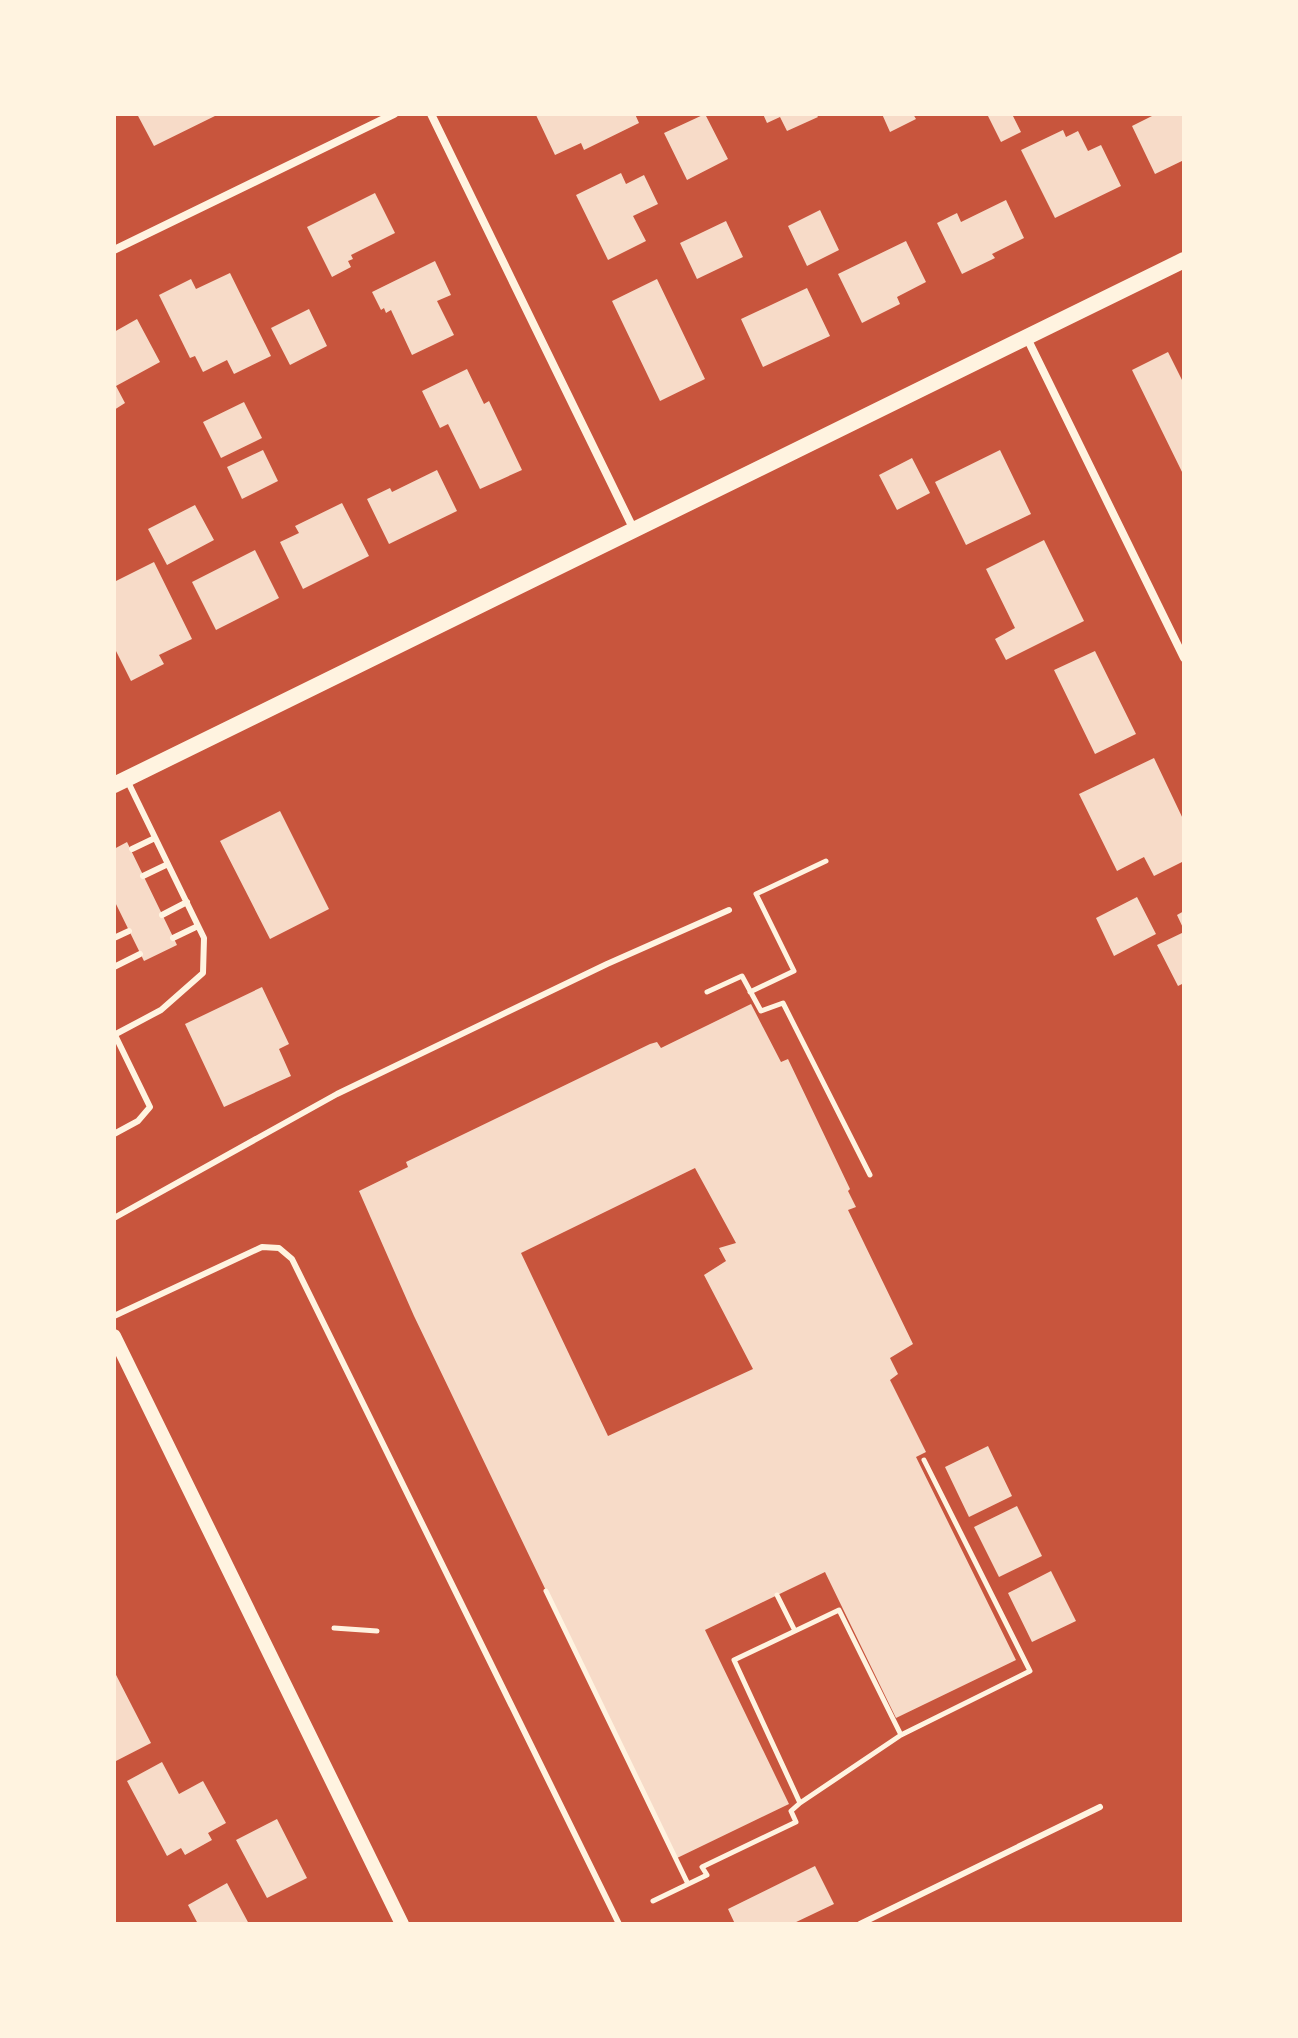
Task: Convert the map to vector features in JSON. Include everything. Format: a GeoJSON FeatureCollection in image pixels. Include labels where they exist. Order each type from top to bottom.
{"type":"FeatureCollection","features":[{"type":"Feature","properties":{"kind":"main road"},"geometry":{"type":"LineString","coordinates":[[120,782],[1184,260]]}},
{"type":"Feature","properties":{"kind":"street"},"geometry":{"type":"LineString","coordinates":[[114,250],[394,114]]}},
{"type":"Feature","properties":{"kind":"street"},"geometry":{"type":"LineString","coordinates":[[431,114],[634,530]]}},
{"type":"Feature","properties":{"kind":"street"},"geometry":{"type":"LineString","coordinates":[[1027,338],[1184,658]]}},
{"type":"Feature","properties":{"kind":"street"},"geometry":{"type":"LineString","coordinates":[[114,1336],[402,1924]]}},
{"type":"Feature","properties":{"kind":"lane"},"geometry":{"type":"LineString","coordinates":[[114,1134],[138,1121],[150,1107],[114,1034],[161,1010],[203,973],[204,938],[155,838],[120,782]]}},
{"type":"Feature","properties":{"kind":"lane"},"geometry":{"type":"LineString","coordinates":[[132,849],[155,838]]}},
{"type":"Feature","properties":{"kind":"lane"},"geometry":{"type":"LineString","coordinates":[[143,876],[168,864]]}},
{"type":"Feature","properties":{"kind":"lane"},"geometry":{"type":"LineString","coordinates":[[162,915],[187,902]]}},
{"type":"Feature","properties":{"kind":"lane"},"geometry":{"type":"LineString","coordinates":[[114,1218],[337,1094],[607,964],[729,910]]}},
{"type":"Feature","properties":{"kind":"lane"},"geometry":{"type":"LineString","coordinates":[[173,938],[198,926]]}},
{"type":"Feature","properties":{"kind":"lane"},"geometry":{"type":"LineString","coordinates":[[114,938],[129,931]]}},
{"type":"Feature","properties":{"kind":"lane"},"geometry":{"type":"LineString","coordinates":[[114,967],[140,954]]}},
{"type":"Feature","properties":{"kind":"lane"},"geometry":{"type":"LineString","coordinates":[[114,1316],[262,1247],[279,1248],[292,1259],[619,1924]]}},
{"type":"Feature","properties":{"kind":"lane"},"geometry":{"type":"LineString","coordinates":[[860,1924],[1100,1807]]}},
{"type":"Feature","properties":{"kind":"path"},"geometry":{"type":"LineString","coordinates":[[750,992],[794,971],[756,894],[826,861]]}},
{"type":"Feature","properties":{"kind":"path"},"geometry":{"type":"LineString","coordinates":[[707,992],[742,976],[761,1011],[783,1003],[870,1175]]}},
{"type":"Feature","properties":{"kind":"path"},"geometry":{"type":"LineString","coordinates":[[653,1901],[707,1875],[702,1867],[796,1822],[791,1811],[800,1803],[901,1735],[1030,1671],[924,1460]]}},
{"type":"Feature","properties":{"kind":"path"},"geometry":{"type":"LineString","coordinates":[[546,1591],[688,1884]]}},
{"type":"Feature","properties":{"kind":"path"},"geometry":{"type":"LineString","coordinates":[[777,1595],[795,1631]]}},
{"type":"Feature","properties":{"kind":"path"},"geometry":{"type":"LineString","coordinates":[[800,1803],[734,1660],[839,1610],[901,1735]]}},
{"type":"Feature","properties":{"kind":"path"},"geometry":{"type":"LineString","coordinates":[[334,1628],[377,1631]]}},
{"type":"Feature","properties":{"kind":"building"},"geometry":{"type":"Polygon","coordinates":[[[137,114],[219,114],[154,146],[137,114]]]}},
{"type":"Feature","properties":{"kind":"building"},"geometry":{"type":"Polygon","coordinates":[[[538,114],[635,114],[639,123],[584,150],[581,143],[555,155],[538,114]]]}},
{"type":"Feature","properties":{"kind":"building"},"geometry":{"type":"Polygon","coordinates":[[[705,114],[728,159],[687,180],[664,133],[705,114]]]}},
{"type":"Feature","properties":{"kind":"building"},"geometry":{"type":"Polygon","coordinates":[[[763,114],[816,114],[818,117],[787,131],[780,117],[767,123],[763,114]]]}},
{"type":"Feature","properties":{"kind":"building"},"geometry":{"type":"Polygon","coordinates":[[[882,114],[913,114],[916,119],[890,132],[882,114]]]}},
{"type":"Feature","properties":{"kind":"building"},"geometry":{"type":"Polygon","coordinates":[[[987,114],[1012,114],[1021,132],[1001,142],[987,114]]]}},
{"type":"Feature","properties":{"kind":"building"},"geometry":{"type":"Polygon","coordinates":[[[1151,114],[1184,114],[1184,160],[1155,174],[1132,126],[1151,114]]]}},
{"type":"Feature","properties":{"kind":"building"},"geometry":{"type":"Polygon","coordinates":[[[1063,130],[1066,137],[1078,131],[1088,151],[1101,145],[1121,186],[1055,218],[1021,150],[1063,130]]]}},
{"type":"Feature","properties":{"kind":"building"},"geometry":{"type":"Polygon","coordinates":[[[621,173],[626,184],[644,175],[658,204],[633,216],[646,241],[608,260],[576,195],[621,173]]]}},
{"type":"Feature","properties":{"kind":"building"},"geometry":{"type":"Polygon","coordinates":[[[375,193],[395,233],[351,255],[353,259],[348,261],[351,267],[332,277],[307,227],[375,193]]]}},
{"type":"Feature","properties":{"kind":"building"},"geometry":{"type":"Polygon","coordinates":[[[1006,200],[1024,238],[992,254],[995,258],[962,274],[937,223],[957,213],[961,222],[1006,200]]]}},
{"type":"Feature","properties":{"kind":"building"},"geometry":{"type":"Polygon","coordinates":[[[820,210],[839,250],[807,266],[788,226],[820,210]]]}},
{"type":"Feature","properties":{"kind":"building"},"geometry":{"type":"Polygon","coordinates":[[[726,221],[743,257],[697,279],[680,243],[726,221]]]}},
{"type":"Feature","properties":{"kind":"building"},"geometry":{"type":"Polygon","coordinates":[[[906,241],[926,282],[897,297],[900,304],[862,323],[838,274],[906,241]]]}},
{"type":"Feature","properties":{"kind":"building"},"geometry":{"type":"Polygon","coordinates":[[[435,261],[451,295],[437,301],[454,335],[412,355],[391,310],[386,313],[384,308],[381,310],[372,292],[435,261]]]}},
{"type":"Feature","properties":{"kind":"building"},"geometry":{"type":"Polygon","coordinates":[[[230,273],[271,356],[234,374],[227,360],[203,372],[195,356],[190,358],[159,295],[191,279],[196,289],[230,273]]]}},
{"type":"Feature","properties":{"kind":"building"},"geometry":{"type":"Polygon","coordinates":[[[657,279],[705,379],[660,401],[612,301],[657,279]]]}},
{"type":"Feature","properties":{"kind":"building"},"geometry":{"type":"Polygon","coordinates":[[[807,288],[830,336],[763,367],[741,319],[807,288]]]}},
{"type":"Feature","properties":{"kind":"building"},"geometry":{"type":"Polygon","coordinates":[[[309,309],[327,346],[290,365],[271,328],[309,309]]]}},
{"type":"Feature","properties":{"kind":"building"},"geometry":{"type":"Polygon","coordinates":[[[137,319],[160,362],[116,386],[125,403],[114,410],[114,332],[137,319]]]}},
{"type":"Feature","properties":{"kind":"building"},"geometry":{"type":"Polygon","coordinates":[[[1168,352],[1184,384],[1184,476],[1132,370],[1168,352]]]}},
{"type":"Feature","properties":{"kind":"building"},"geometry":{"type":"Polygon","coordinates":[[[467,369],[484,404],[489,401],[522,470],[480,489],[448,424],[440,428],[422,391],[467,369]]]}},
{"type":"Feature","properties":{"kind":"building"},"geometry":{"type":"Polygon","coordinates":[[[244,402],[262,438],[221,458],[203,422],[244,402]]]}},
{"type":"Feature","properties":{"kind":"building"},"geometry":{"type":"Polygon","coordinates":[[[263,450],[278,481],[242,499],[227,467],[263,450]]]}},
{"type":"Feature","properties":{"kind":"building"},"geometry":{"type":"Polygon","coordinates":[[[1000,450],[1031,514],[966,545],[935,482],[1000,450]]]}},
{"type":"Feature","properties":{"kind":"building"},"geometry":{"type":"Polygon","coordinates":[[[912,458],[930,493],[897,510],[879,475],[912,458]]]}},
{"type":"Feature","properties":{"kind":"building"},"geometry":{"type":"Polygon","coordinates":[[[437,470],[457,511],[389,544],[367,499],[390,488],[392,492],[437,470]]]}},
{"type":"Feature","properties":{"kind":"building"},"geometry":{"type":"Polygon","coordinates":[[[342,503],[369,556],[303,589],[280,542],[299,533],[295,526],[342,503]]]}},
{"type":"Feature","properties":{"kind":"building"},"geometry":{"type":"Polygon","coordinates":[[[195,505],[214,540],[167,565],[148,529],[195,505]]]}},
{"type":"Feature","properties":{"kind":"building"},"geometry":{"type":"Polygon","coordinates":[[[1044,540],[1084,621],[1006,660],[995,639],[1015,628],[986,569],[1044,540]]]}},
{"type":"Feature","properties":{"kind":"building"},"geometry":{"type":"Polygon","coordinates":[[[255,550],[279,598],[216,630],[192,582],[255,550]]]}},
{"type":"Feature","properties":{"kind":"building"},"geometry":{"type":"Polygon","coordinates":[[[154,562],[192,639],[159,655],[164,664],[131,681],[114,647],[114,582],[154,562]]]}},
{"type":"Feature","properties":{"kind":"building"},"geometry":{"type":"Polygon","coordinates":[[[1095,651],[1136,734],[1095,754],[1054,670],[1095,651]]]}},
{"type":"Feature","properties":{"kind":"building"},"geometry":{"type":"Polygon","coordinates":[[[1154,758],[1184,821],[1184,861],[1154,876],[1144,857],[1117,871],[1079,794],[1154,758]]]}},
{"type":"Feature","properties":{"kind":"building"},"geometry":{"type":"Polygon","coordinates":[[[280,811],[329,909],[270,939],[220,841],[280,811]]]}},
{"type":"Feature","properties":{"kind":"building"},"geometry":{"type":"Polygon","coordinates":[[[127,842],[177,945],[144,961],[114,900],[114,849],[127,842]]]}},
{"type":"Feature","properties":{"kind":"building"},"geometry":{"type":"Polygon","coordinates":[[[1137,897],[1156,934],[1114,956],[1096,918],[1137,897]]]}},
{"type":"Feature","properties":{"kind":"building"},"geometry":{"type":"Polygon","coordinates":[[[1184,911],[1184,930],[1177,915],[1184,911]]]}},
{"type":"Feature","properties":{"kind":"building"},"geometry":{"type":"Polygon","coordinates":[[[1184,932],[1184,983],[1178,986],[1157,945],[1184,932]]]}},
{"type":"Feature","properties":{"kind":"building"},"geometry":{"type":"Polygon","coordinates":[[[262,987],[289,1044],[279,1049],[291,1076],[224,1107],[185,1024],[262,987]]]}},
{"type":"Feature","properties":{"kind":"building"},"geometry":{"type":"Polygon","coordinates":[[[751,1004],[781,1062],[788,1059],[850,1189],[848,1191],[856,1207],[848,1210],[913,1344],[890,1358],[898,1374],[890,1380],[926,1452],[916,1457],[1016,1660],[896,1718],[825,1572],[705,1630],[789,1804],[675,1859],[414,1316],[359,1191],[408,1167],[406,1162],[650,1044],[657,1042],[661,1048],[751,1004]],[[695,1168],[521,1253],[608,1436],[753,1369],[704,1275],[726,1261],[719,1248],[736,1243],[695,1168]]]}},
{"type":"Feature","properties":{"kind":"building"},"geometry":{"type":"Polygon","coordinates":[[[988,1446],[1012,1496],[969,1517],[945,1467],[988,1446]]]}},
{"type":"Feature","properties":{"kind":"building"},"geometry":{"type":"Polygon","coordinates":[[[1017,1506],[1042,1556],[999,1577],[974,1527],[1017,1506]]]}},
{"type":"Feature","properties":{"kind":"building"},"geometry":{"type":"Polygon","coordinates":[[[1051,1571],[1076,1621],[1032,1642],[1008,1593],[1051,1571]]]}},
{"type":"Feature","properties":{"kind":"building"},"geometry":{"type":"Polygon","coordinates":[[[114,1671],[151,1743],[114,1762],[114,1671]]]}},
{"type":"Feature","properties":{"kind":"building"},"geometry":{"type":"Polygon","coordinates":[[[162,1762],[179,1794],[203,1781],[226,1823],[208,1833],[212,1840],[185,1855],[181,1848],[167,1856],[127,1781],[162,1762]]]}},
{"type":"Feature","properties":{"kind":"building"},"geometry":{"type":"Polygon","coordinates":[[[277,1819],[307,1878],[267,1898],[236,1840],[277,1819]]]}},
{"type":"Feature","properties":{"kind":"building"},"geometry":{"type":"Polygon","coordinates":[[[815,1866],[834,1904],[792,1924],[735,1924],[728,1909],[815,1866]]]}},
{"type":"Feature","properties":{"kind":"building"},"geometry":{"type":"Polygon","coordinates":[[[227,1883],[249,1924],[198,1924],[188,1905],[227,1883]]]}}]}
